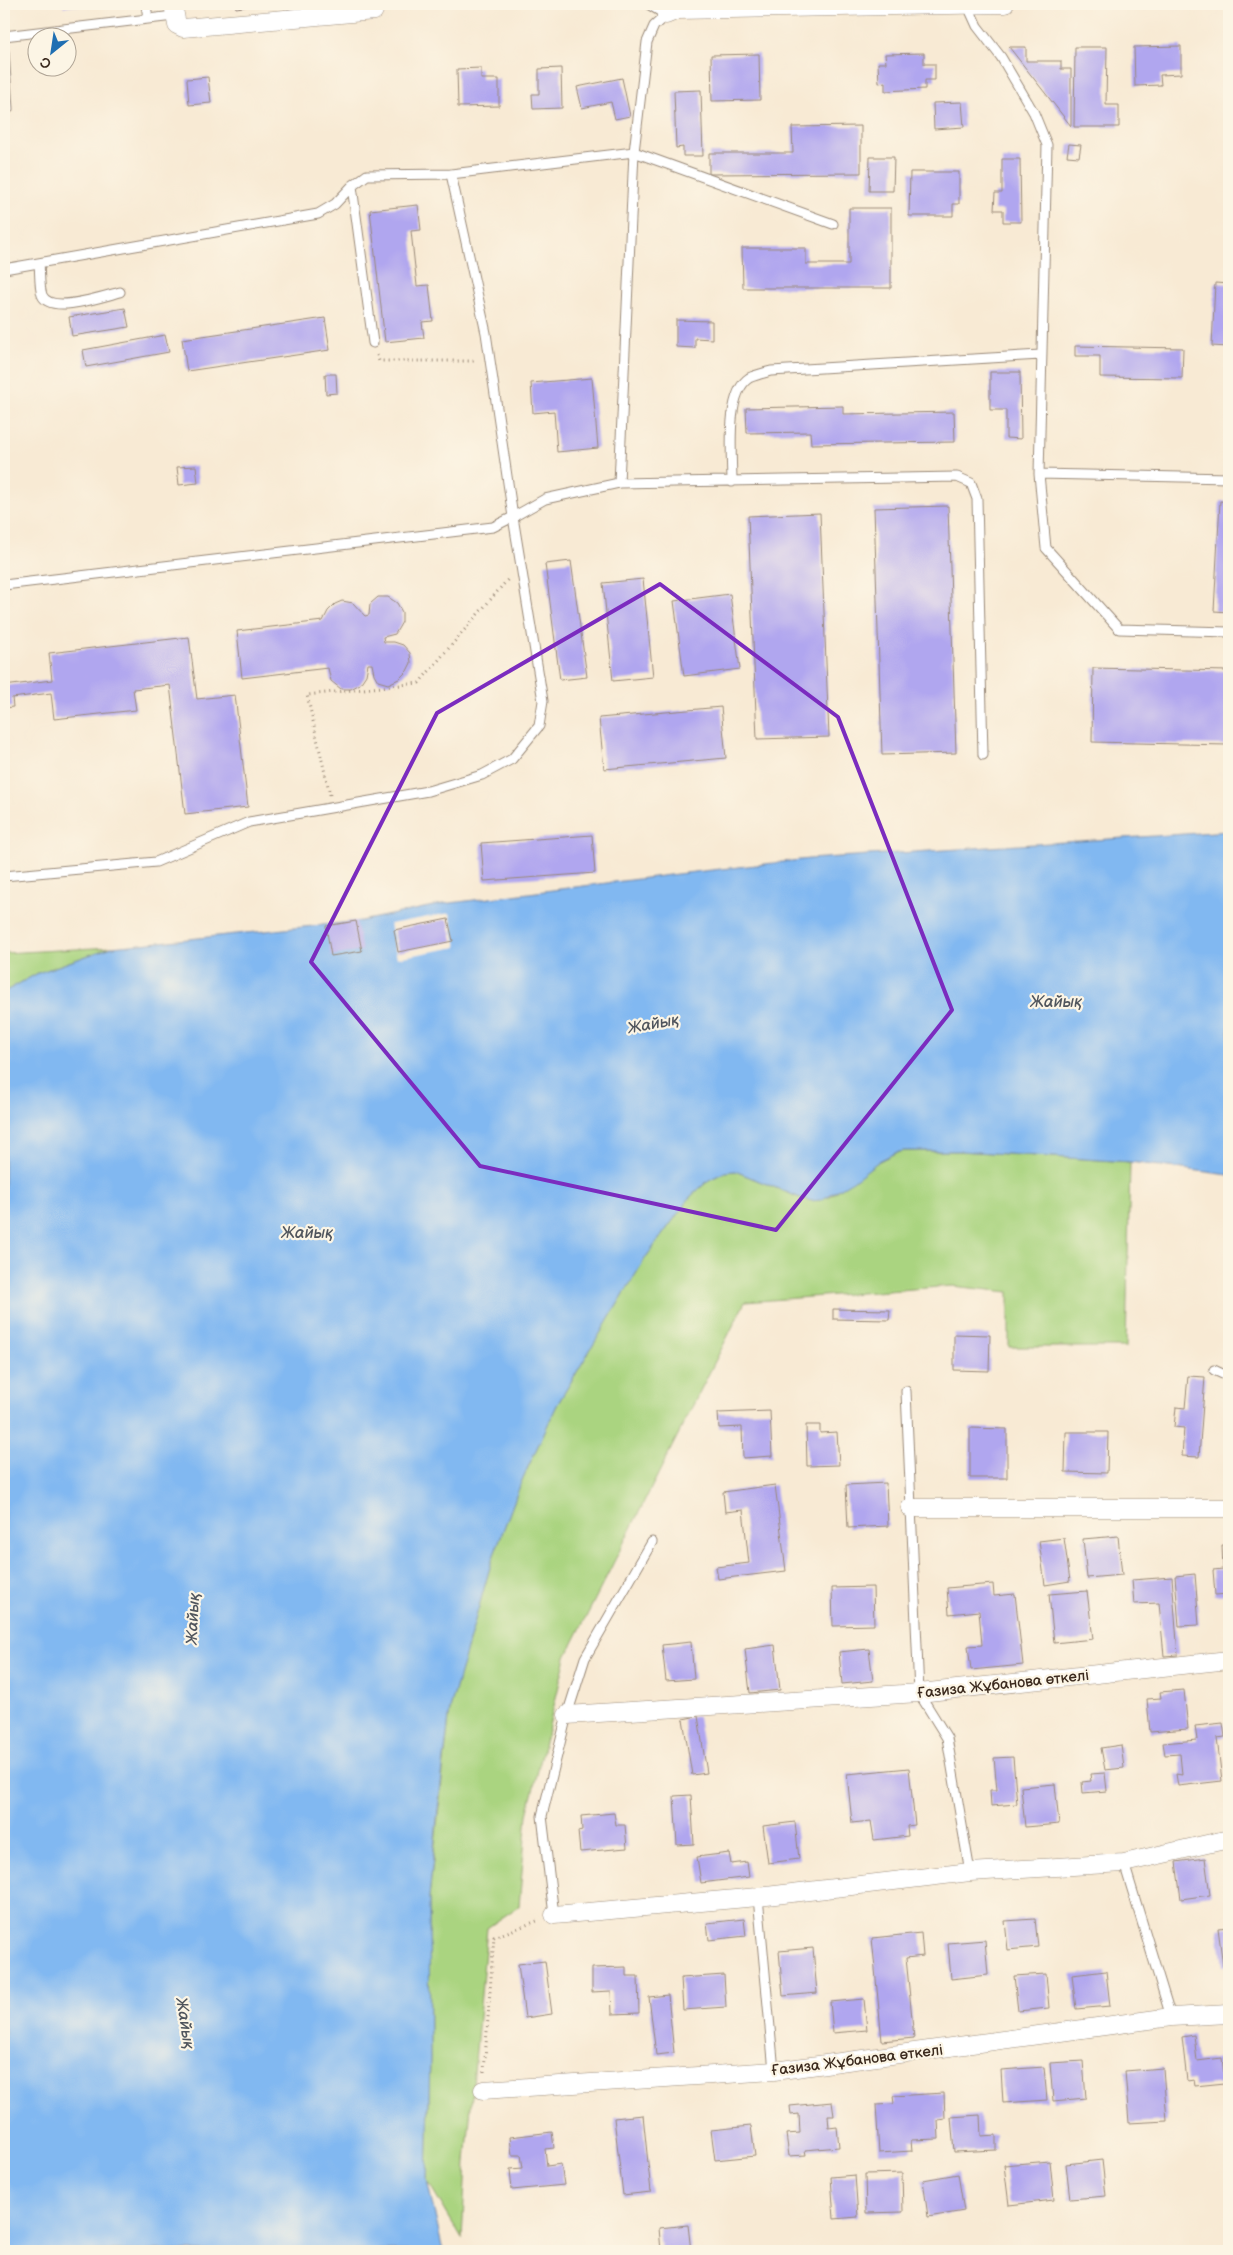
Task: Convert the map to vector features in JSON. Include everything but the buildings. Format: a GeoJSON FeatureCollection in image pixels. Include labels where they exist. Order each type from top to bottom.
{"type":"FeatureCollection","features":[{"type":"Feature","properties":{"kind":"street"},"geometry":{"type":"LineString","coordinates":[[666,15],[678,10],[1005,4]]}},
{"type":"Feature","properties":{"kind":"street"},"geometry":{"type":"LineString","coordinates":[[174,10],[177,25],[183,28],[374,11]]}},
{"type":"Feature","properties":{"kind":"street"},"geometry":{"type":"LineString","coordinates":[[910,1508],[1229,1508]]}},
{"type":"Feature","properties":{"kind":"street","name":"Ғазиза Жұбанова өткелі"},"geometry":{"type":"LineString","coordinates":[[567,1714],[919,1693],[1229,1660]]}},
{"type":"Feature","properties":{"kind":"street"},"geometry":{"type":"LineString","coordinates":[[554,1915],[758,1897],[970,1872],[1124,1864],[1229,1839]]}},
{"type":"Feature","properties":{"kind":"street","name":"Ғазиза Жұбанова өткелі"},"geometry":{"type":"LineString","coordinates":[[482,2090],[774,2071],[1171,2017],[1229,2014]]}},
{"type":"Feature","properties":{"kind":"lane"},"geometry":{"type":"LineString","coordinates":[[146,4],[148,19]]}},
{"type":"Feature","properties":{"kind":"lane"},"geometry":{"type":"LineString","coordinates":[[620,483],[634,152],[647,42],[654,26],[666,15],[648,4]]}},
{"type":"Feature","properties":{"kind":"lane"},"geometry":{"type":"LineString","coordinates":[[967,4],[977,26],[1001,57],[1034,113],[1047,145],[1039,474],[1046,548],[1119,629],[1229,632]]}},
{"type":"Feature","properties":{"kind":"lane"},"geometry":{"type":"LineString","coordinates":[[4,36],[148,19],[174,10]]}},
{"type":"Feature","properties":{"kind":"lane"},"geometry":{"type":"LineString","coordinates":[[4,52],[8,109]]}},
{"type":"Feature","properties":{"kind":"lane"},"geometry":{"type":"LineString","coordinates":[[4,269],[318,214],[335,204],[352,186],[367,174],[451,174],[634,152],[833,224]]}},
{"type":"Feature","properties":{"kind":"lane"},"geometry":{"type":"LineString","coordinates":[[4,876],[156,862],[249,822],[428,791],[482,775],[512,759],[539,726],[543,701],[486,333],[451,174]]}},
{"type":"Feature","properties":{"kind":"lane"},"geometry":{"type":"LineString","coordinates":[[352,186],[373,343]]}},
{"type":"Feature","properties":{"kind":"lane"},"geometry":{"type":"LineString","coordinates":[[39,263],[42,295],[49,302],[59,305],[120,292]]}},
{"type":"Feature","properties":{"kind":"lane"},"geometry":{"type":"LineString","coordinates":[[732,482],[733,407],[737,392],[749,378],[771,371],[1041,355]]}},
{"type":"Feature","properties":{"kind":"lane"},"geometry":{"type":"LineString","coordinates":[[1039,474],[1229,478]]}},
{"type":"Feature","properties":{"kind":"lane"},"geometry":{"type":"LineString","coordinates":[[4,585],[493,527],[545,499],[620,483],[957,477],[971,483],[977,499],[983,755]]}},
{"type":"Feature","properties":{"kind":"lane"},"geometry":{"type":"LineString","coordinates":[[1214,1370],[1229,1377]]}},
{"type":"Feature","properties":{"kind":"lane"},"geometry":{"type":"LineString","coordinates":[[906,1391],[919,1693],[947,1738],[970,1872]]}},
{"type":"Feature","properties":{"kind":"lane"},"geometry":{"type":"LineString","coordinates":[[554,1915],[542,1816],[567,1714],[585,1658],[652,1542]]}},
{"type":"Feature","properties":{"kind":"lane"},"geometry":{"type":"LineString","coordinates":[[1124,1864],[1171,2017]]}},
{"type":"Feature","properties":{"kind":"lane"},"geometry":{"type":"LineString","coordinates":[[758,1897],[774,2071]]}},
{"type":"Feature","properties":{"kind":"path"},"geometry":{"type":"LineString","coordinates":[[373,343],[379,361],[490,361]]}},
{"type":"Feature","properties":{"kind":"path"},"geometry":{"type":"LineString","coordinates":[[333,807],[307,695],[419,682],[521,564]]}},
{"type":"Feature","properties":{"kind":"path"},"geometry":{"type":"LineString","coordinates":[[482,2090],[494,1938],[554,1915]]}},
{"type":"Feature","properties":{"kind":"highlighted area"},"geometry":{"type":"Polygon","coordinates":[[[660,584],[838,717],[952,1010],[776,1230],[480,1166],[311,962],[437,713],[660,584]]]}},
{"type":"Feature","properties":{"kind":"green space"},"geometry":{"type":"Polygon","coordinates":[[[112,947],[38,973],[4,992],[4,953],[112,947]]]}},
{"type":"Feature","properties":{"kind":"green space"},"geometry":{"type":"Polygon","coordinates":[[[904,1151],[960,1151],[1130,1162],[1126,1347],[1009,1347],[1009,1292],[952,1286],[745,1302],[566,1657],[527,1815],[519,1906],[487,1928],[466,2162],[462,2239],[427,2180],[430,2057],[429,1897],[450,1709],[492,1560],[522,1480],[557,1405],[646,1257],[691,1196],[709,1180],[725,1172],[735,1171],[798,1197],[830,1196],[879,1161],[904,1151]]]}},
{"type":"Feature","properties":{"kind":"water","name":"Жайық"},"geometry":{"type":"Polygon","coordinates":[[[1229,831],[1229,1175],[1130,1162],[960,1151],[904,1151],[879,1161],[853,1181],[821,1200],[811,1201],[735,1171],[725,1172],[709,1180],[691,1196],[646,1257],[557,1405],[522,1480],[492,1560],[450,1709],[429,1897],[430,2057],[427,2180],[443,2251],[4,2251],[4,992],[38,973],[112,947],[361,921],[443,904],[809,859],[1229,831]]]}},
{"type":"Feature","properties":{"kind":"pier"},"geometry":{"type":"Polygon","coordinates":[[[450,913],[457,947],[397,958],[390,924],[450,913]]]}}]}
